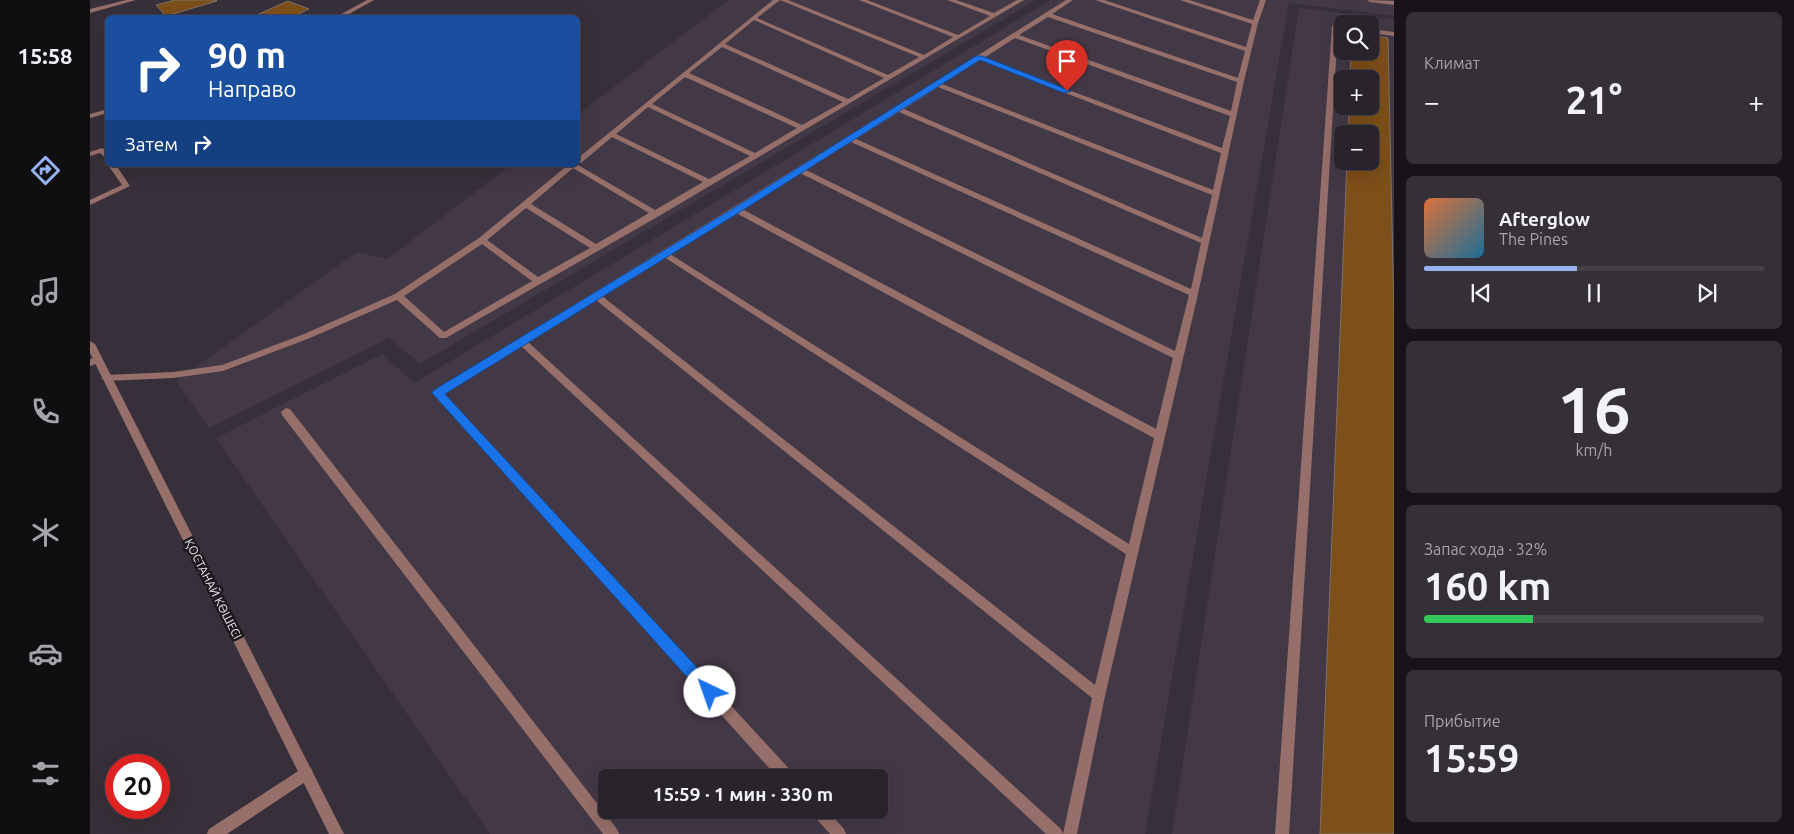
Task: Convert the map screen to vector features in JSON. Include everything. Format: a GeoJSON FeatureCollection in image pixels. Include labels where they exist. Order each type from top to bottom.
{"type":"FeatureCollection","features":[{"type":"Feature","properties":{"kind":"street"},"geometry":{"type":"LineString","coordinates":[[90,11],[133,0]]}},
{"type":"Feature","properties":{"kind":"street"},"geometry":{"type":"LineString","coordinates":[[342,15],[371,0]]}},
{"type":"Feature","properties":{"kind":"street"},"geometry":{"type":"LineString","coordinates":[[580,160],[752,18],[777,0]]}},
{"type":"Feature","properties":{"kind":"street"},"geometry":{"type":"LineString","coordinates":[[783,0],[924,56]]}},
{"type":"Feature","properties":{"kind":"street"},"geometry":{"type":"LineString","coordinates":[[862,0],[958,36]]}},
{"type":"Feature","properties":{"kind":"street"},"geometry":{"type":"LineString","coordinates":[[950,0],[994,15]]}},
{"type":"Feature","properties":{"kind":"street"},"geometry":{"type":"LineString","coordinates":[[398,296],[443,336],[656,214],[1021,0]]}},
{"type":"Feature","properties":{"kind":"street"},"geometry":{"type":"LineString","coordinates":[[780,769],[438,393],[737,210],[1070,0]]}},
{"type":"Feature","properties":{"kind":"street"},"geometry":{"type":"LineString","coordinates":[[1098,0],[1248,50]]}},
{"type":"Feature","properties":{"kind":"street"},"geometry":{"type":"LineString","coordinates":[[1182,0],[1255,23]]}},
{"type":"Feature","properties":{"kind":"street"},"geometry":{"type":"LineString","coordinates":[[1070,834],[1132,552],[1206,242],[1224,152],[1248,50],[1263,0]]}},
{"type":"Feature","properties":{"kind":"street"},"geometry":{"type":"LineString","coordinates":[[1370,0],[1394,3]]}},
{"type":"Feature","properties":{"kind":"street"},"geometry":{"type":"LineString","coordinates":[[1046,14],[1241,81]]}},
{"type":"Feature","properties":{"kind":"street"},"geometry":{"type":"LineString","coordinates":[[752,18],[889,78]]}},
{"type":"Feature","properties":{"kind":"street"},"geometry":{"type":"LineString","coordinates":[[1379,32],[1394,34]]}},
{"type":"Feature","properties":{"kind":"street"},"geometry":{"type":"LineString","coordinates":[[1014,36],[1234,115]]}},
{"type":"Feature","properties":{"kind":"street"},"geometry":{"type":"LineString","coordinates":[[1282,834],[1334,41]]}},
{"type":"Feature","properties":{"kind":"street"},"geometry":{"type":"LineString","coordinates":[[721,44],[848,102]]}},
{"type":"Feature","properties":{"kind":"street"},"geometry":{"type":"LineString","coordinates":[[979,58],[1224,152]]}},
{"type":"Feature","properties":{"kind":"street"},"geometry":{"type":"LineString","coordinates":[[685,74],[802,128]]}},
{"type":"Feature","properties":{"kind":"street"},"geometry":{"type":"LineString","coordinates":[[936,84],[1216,194]]}},
{"type":"Feature","properties":{"kind":"street"},"geometry":{"type":"LineString","coordinates":[[648,104],[754,156]]}},
{"type":"Feature","properties":{"kind":"street"},"geometry":{"type":"LineString","coordinates":[[899,109],[1206,242]]}},
{"type":"Feature","properties":{"kind":"street"},"geometry":{"type":"LineString","coordinates":[[90,116],[105,112]]}},
{"type":"Feature","properties":{"kind":"street"},"geometry":{"type":"LineString","coordinates":[[611,134],[708,182]]}},
{"type":"Feature","properties":{"kind":"street"},"geometry":{"type":"LineString","coordinates":[[850,139],[1194,294]]}},
{"type":"Feature","properties":{"kind":"street"},"geometry":{"type":"LineString","coordinates":[[90,154],[102,150],[105,154]]}},
{"type":"Feature","properties":{"kind":"street"},"geometry":{"type":"LineString","coordinates":[[90,203],[126,186],[113,167]]}},
{"type":"Feature","properties":{"kind":"street"},"geometry":{"type":"LineString","coordinates":[[106,378],[173,375],[223,368],[307,336],[398,296],[482,240],[571,167]]}},
{"type":"Feature","properties":{"kind":"street"},"geometry":{"type":"LineString","coordinates":[[576,167],[656,214]]}},
{"type":"Feature","properties":{"kind":"street"},"geometry":{"type":"LineString","coordinates":[[800,170],[1178,357]]}},
{"type":"Feature","properties":{"kind":"street"},"geometry":{"type":"LineString","coordinates":[[526,204],[596,248]]}},
{"type":"Feature","properties":{"kind":"street"},"geometry":{"type":"LineString","coordinates":[[737,210],[1160,436]]}},
{"type":"Feature","properties":{"kind":"street"},"geometry":{"type":"LineString","coordinates":[[482,240],[538,281]]}},
{"type":"Feature","properties":{"kind":"street"},"geometry":{"type":"LineString","coordinates":[[665,254],[1132,552]]}},
{"type":"Feature","properties":{"kind":"street"},"geometry":{"type":"LineString","coordinates":[[597,296],[1099,696]]}},
{"type":"Feature","properties":{"kind":"street"},"geometry":{"type":"LineString","coordinates":[[522,341],[1056,834]]}},
{"type":"Feature","properties":{"kind":"street","name":"ҚОСТАНАЙ КӨШЕСІ"},"geometry":{"type":"LineString","coordinates":[[90,344],[94,361],[106,378],[337,834]]}},
{"type":"Feature","properties":{"kind":"street"},"geometry":{"type":"LineString","coordinates":[[286,412],[612,834]]}},
{"type":"Feature","properties":{"kind":"street"},"geometry":{"type":"LineString","coordinates":[[214,834],[306,773]]}},
{"type":"Feature","properties":{"kind":"street"},"geometry":{"type":"LineString","coordinates":[[826,819],[839,834]]}},
{"type":"Feature","properties":{"kind":"shaded area"},"geometry":{"type":"Polygon","coordinates":[[[729,0],[1036,0],[420,364],[389,338],[209,428],[176,381],[357,252],[387,259],[508,167],[580,167],[580,112],[729,0]]]}},
{"type":"Feature","properties":{"kind":"shaded area"},"geometry":{"type":"Polygon","coordinates":[[[1051,0],[1394,0],[1394,16],[1289,3],[1145,834],[490,834],[216,438],[382,354],[414,383],[1051,0]]]}},
{"type":"Feature","properties":{"kind":"shaded area"},"geometry":{"type":"Polygon","coordinates":[[[1299,8],[1359,15],[1334,15],[1334,60],[1379,60],[1379,17],[1394,19],[1394,834],[1172,834],[1299,8]]]}},
{"type":"Feature","properties":{"kind":"building"},"geometry":{"type":"Polygon","coordinates":[[[175,0],[217,1],[169,15],[165,15],[156,5],[175,0]]]}},
{"type":"Feature","properties":{"kind":"building"},"geometry":{"type":"Polygon","coordinates":[[[288,1],[309,9],[296,15],[257,15],[288,1]]]}},
{"type":"Feature","properties":{"kind":"building"},"geometry":{"type":"Polygon","coordinates":[[[1379,36],[1388,38],[1394,315],[1394,834],[1320,834],[1347,170],[1379,170],[1379,125],[1348,125],[1349,115],[1379,115],[1379,70],[1350,70],[1351,60],[1379,60],[1379,36]]]}},
{"type":"Feature","properties":{"kind":"route"},"geometry":{"type":"LineString","coordinates":[[710,692],[438,393],[737,210],[979,58],[1067,91]]}}]}
